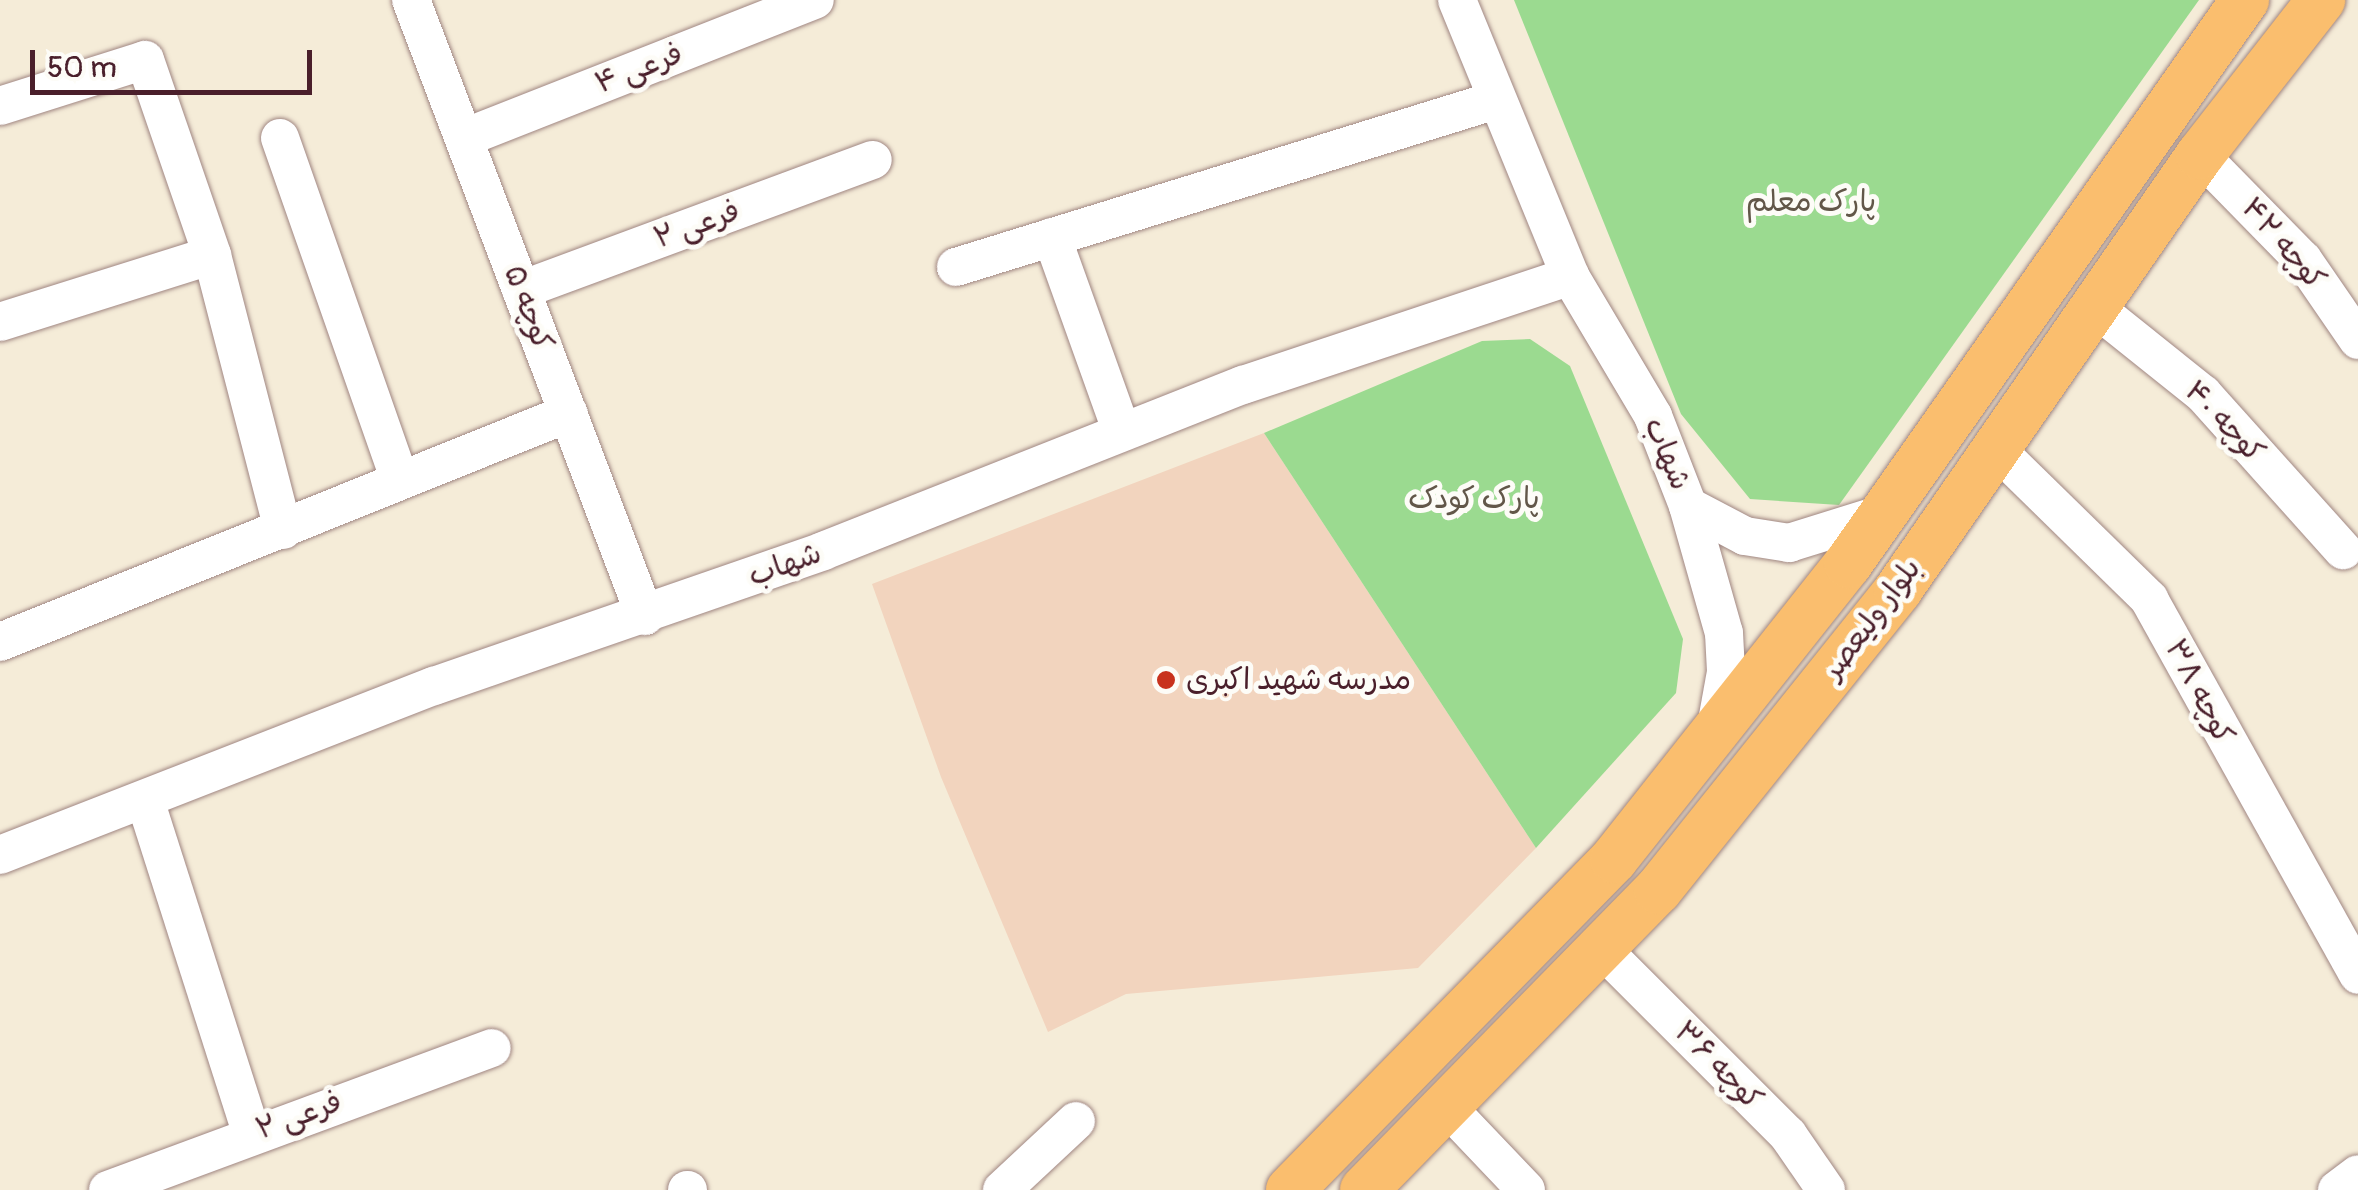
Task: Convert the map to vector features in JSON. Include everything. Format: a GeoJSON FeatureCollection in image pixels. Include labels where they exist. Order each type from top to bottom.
{"type":"FeatureCollection","features":[{"type":"Feature","properties":{"kind":"main road","name":"بلوار ولیعصر"},"geometry":{"type":"LineString","coordinates":[[1290,1190],[1614,859],[1882,514],[2244,0]]}},
{"type":"Feature","properties":{"kind":"main road","name":"بلوار ولیعصر"},"geometry":{"type":"LineString","coordinates":[[1364,1190],[1658,890],[1898,590],[1993,446],[2200,155],[2322,0]]}},
{"type":"Feature","properties":{"kind":"street","name":"کوچه ۵"},"geometry":{"type":"LineString","coordinates":[[411,0],[645,616]]}},
{"type":"Feature","properties":{"kind":"street","name":"شهاب"},"geometry":{"type":"LineString","coordinates":[[1457,0],[1570,276],[1653,416],[1688,506],[1745,536],[1788,543],[1882,514]]}},
{"type":"Feature","properties":{"kind":"street","name":"فرعی ۴"},"geometry":{"type":"LineString","coordinates":[[464,138],[805,2]]}},
{"type":"Feature","properties":{"kind":"street"},"geometry":{"type":"LineString","coordinates":[[0,106],[145,60],[212,254],[283,530]]}},
{"type":"Feature","properties":{"kind":"street"},"geometry":{"type":"LineString","coordinates":[[956,267],[1496,100]]}},
{"type":"Feature","properties":{"kind":"street"},"geometry":{"type":"LineString","coordinates":[[280,138],[399,476]]}},
{"type":"Feature","properties":{"kind":"street","name":"کوچه ۴۲"},"geometry":{"type":"LineString","coordinates":[[2200,155],[2303,260],[2358,340]]}},
{"type":"Feature","properties":{"kind":"street","name":"فرعی ۲"},"geometry":{"type":"LineString","coordinates":[[521,290],[873,160]]}},
{"type":"Feature","properties":{"kind":"street"},"geometry":{"type":"LineString","coordinates":[[1052,237],[1122,432]]}},
{"type":"Feature","properties":{"kind":"street"},"geometry":{"type":"LineString","coordinates":[[0,322],[212,254]]}},
{"type":"Feature","properties":{"kind":"street","name":"شهاب"},"geometry":{"type":"LineString","coordinates":[[0,855],[434,686],[645,616],[1122,432],[1570,276]]}},
{"type":"Feature","properties":{"kind":"street","name":"کوچه ۴۰"},"geometry":{"type":"LineString","coordinates":[[2093,306],[2203,394],[2343,550]]}},
{"type":"Feature","properties":{"kind":"street"},"geometry":{"type":"LineString","coordinates":[[0,642],[283,530],[399,476],[568,413]]}},
{"type":"Feature","properties":{"kind":"street","name":"کوچه ۳۸"},"geometry":{"type":"LineString","coordinates":[[1993,446],[2149,598],[2358,974]]}},
{"type":"Feature","properties":{"kind":"street"},"geometry":{"type":"LineString","coordinates":[[1688,506],[1724,634],[1726,672],[1716,727]]}},
{"type":"Feature","properties":{"kind":"street"},"geometry":{"type":"LineString","coordinates":[[145,800],[251,1133]]}},
{"type":"Feature","properties":{"kind":"street","name":"۳۶ کوچه"},"geometry":{"type":"LineString","coordinates":[[1602,948],[1788,1136],[1826,1190]]}},
{"type":"Feature","properties":{"kind":"street","name":"فرعی ۲"},"geometry":{"type":"LineString","coordinates":[[108,1190],[251,1133],[492,1048]]}},
{"type":"Feature","properties":{"kind":"street"},"geometry":{"type":"LineString","coordinates":[[1448,1108],[1526,1190]]}},
{"type":"Feature","properties":{"kind":"street"},"geometry":{"type":"LineString","coordinates":[[1002,1190],[1076,1121]]}},
{"type":"Feature","properties":{"kind":"street"},"geometry":{"type":"LineString","coordinates":[[2337,1190],[2358,1174]]}},
{"type":"Feature","properties":{"kind":"shaded area","name":"مدرسه شهید اکبری"},"geometry":{"type":"Polygon","coordinates":[[[1264,433],[1536,848],[1418,968],[1126,994],[1048,1032],[941,777],[872,584],[1264,433]]]}},
{"type":"Feature","properties":{"kind":"green space","name":"پارک معلم"},"geometry":{"type":"Polygon","coordinates":[[[1514,0],[2199,0],[1839,505],[1750,499],[1681,414],[1514,0]]]}},
{"type":"Feature","properties":{"kind":"green space","name":"پارک کودک"},"geometry":{"type":"Polygon","coordinates":[[[1530,339],[1570,366],[1683,639],[1676,693],[1536,848],[1264,433],[1482,341],[1530,339]]]}},
{"type":"Feature","properties":{"kind":"place","name":"مدرسه شهید اکبری"},"geometry":{"type":"Point","coordinates":[1166,680]}}]}
